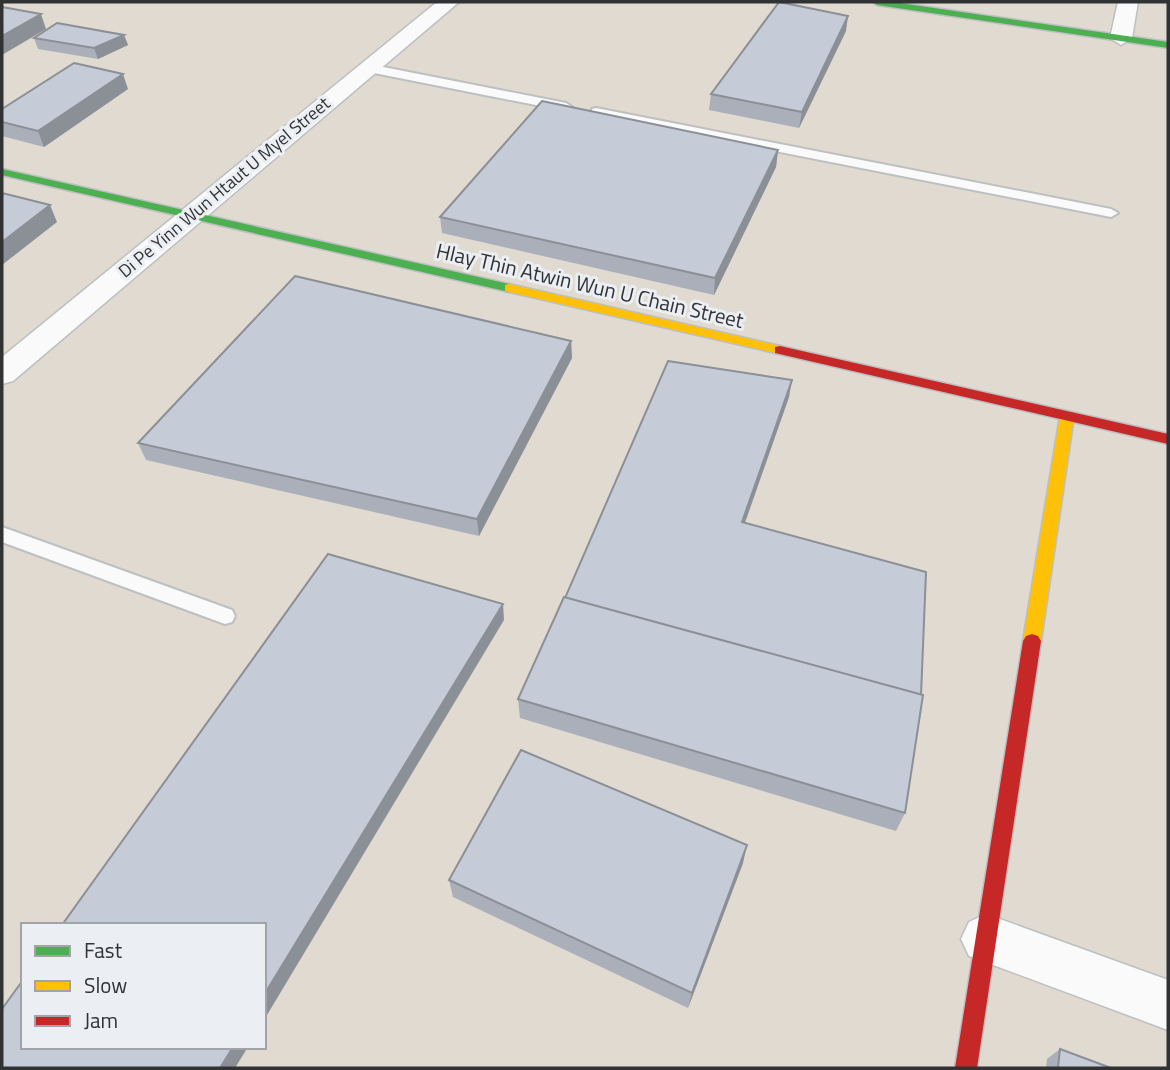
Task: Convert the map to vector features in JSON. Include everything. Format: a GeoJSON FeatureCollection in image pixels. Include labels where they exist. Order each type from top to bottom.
{"type":"FeatureCollection","features":[{"type":"Feature","properties":{"kind":"street","name":"Di Pe Yinn Wun Htaut U Myel Street"},"geometry":{"type":"LineString","coordinates":[[2,374],[189,215],[449,2]]}},
{"type":"Feature","properties":{"kind":"street"},"geometry":{"type":"LineString","coordinates":[[877,2],[1168,45]]}},
{"type":"Feature","properties":{"kind":"street"},"geometry":{"type":"LineString","coordinates":[[1121,38],[1128,2]]}},
{"type":"Feature","properties":{"kind":"street","name":"Hlay Thin Atwin Wun U Chain Street"},"geometry":{"type":"LineString","coordinates":[[2,172],[1168,439]]}},
{"type":"Feature","properties":{"kind":"street"},"geometry":{"type":"LineString","coordinates":[[966,1068],[1067,416]]}},
{"type":"Feature","properties":{"kind":"street"},"geometry":{"type":"LineString","coordinates":[[986,939],[1168,1005]]}},
{"type":"Feature","properties":{"kind":"lane"},"geometry":{"type":"LineString","coordinates":[[368,68],[1111,213]]}},
{"type":"Feature","properties":{"kind":"lane"},"geometry":{"type":"LineString","coordinates":[[2,534],[225,616]]}},
{"type":"Feature","properties":{"kind":"shaded area"},"geometry":{"type":"Polygon","coordinates":[[[2,2],[1168,2],[1168,1068],[2,1068],[2,2]]]}},
{"type":"Feature","properties":{"kind":"building"},"geometry":{"type":"Polygon","coordinates":[[[779,2],[848,16],[802,112],[711,94],[779,2]]]}},
{"type":"Feature","properties":{"kind":"building"},"geometry":{"type":"Polygon","coordinates":[[[2,7],[41,14],[2,36],[2,7]]]}},
{"type":"Feature","properties":{"kind":"building"},"geometry":{"type":"Polygon","coordinates":[[[57,23],[124,35],[94,48],[34,38],[57,23]]]}},
{"type":"Feature","properties":{"kind":"building"},"geometry":{"type":"Polygon","coordinates":[[[74,63],[123,74],[38,131],[2,122],[2,109],[74,63]]]}},
{"type":"Feature","properties":{"kind":"building"},"geometry":{"type":"Polygon","coordinates":[[[542,101],[778,150],[715,278],[440,217],[542,101]]]}},
{"type":"Feature","properties":{"kind":"building"},"geometry":{"type":"Polygon","coordinates":[[[2,193],[50,205],[2,242],[2,193]]]}},
{"type":"Feature","properties":{"kind":"building"},"geometry":{"type":"Polygon","coordinates":[[[295,276],[571,341],[477,519],[138,443],[295,276]]]}},
{"type":"Feature","properties":{"kind":"building"},"geometry":{"type":"Polygon","coordinates":[[[668,361],[792,380],[742,522],[926,572],[921,695],[565,598],[668,361]]]}},
{"type":"Feature","properties":{"kind":"building"},"geometry":{"type":"Polygon","coordinates":[[[328,554],[503,604],[266,992],[266,923],[63,923],[328,554]]]}},
{"type":"Feature","properties":{"kind":"building"},"geometry":{"type":"Polygon","coordinates":[[[564,597],[923,695],[905,813],[518,699],[564,597]]]}},
{"type":"Feature","properties":{"kind":"building"},"geometry":{"type":"Polygon","coordinates":[[[521,750],[747,845],[692,993],[449,880],[521,750]]]}},
{"type":"Feature","properties":{"kind":"building"},"geometry":{"type":"Polygon","coordinates":[[[21,983],[21,1049],[232,1049],[220,1068],[2,1068],[2,1009],[21,983]]]}},
{"type":"Feature","properties":{"kind":"building"},"geometry":{"type":"Polygon","coordinates":[[[1060,1049],[1111,1068],[1058,1068],[1060,1049]]]}},
{"type":"Feature","properties":{"kind":"traffic: fast"},"geometry":{"type":"LineString","coordinates":[[877,2],[1168,45]]}},
{"type":"Feature","properties":{"kind":"traffic: fast"},"geometry":{"type":"LineString","coordinates":[[2,172],[509,288]]}},
{"type":"Feature","properties":{"kind":"traffic: slow"},"geometry":{"type":"LineString","coordinates":[[509,288],[780,350]]}},
{"type":"Feature","properties":{"kind":"traffic: slow"},"geometry":{"type":"LineString","coordinates":[[1032,641],[1067,416]]}},
{"type":"Feature","properties":{"kind":"traffic: jam"},"geometry":{"type":"LineString","coordinates":[[780,350],[1168,439]]}},
{"type":"Feature","properties":{"kind":"traffic: jam"},"geometry":{"type":"LineString","coordinates":[[966,1068],[1032,641]]}}]}
